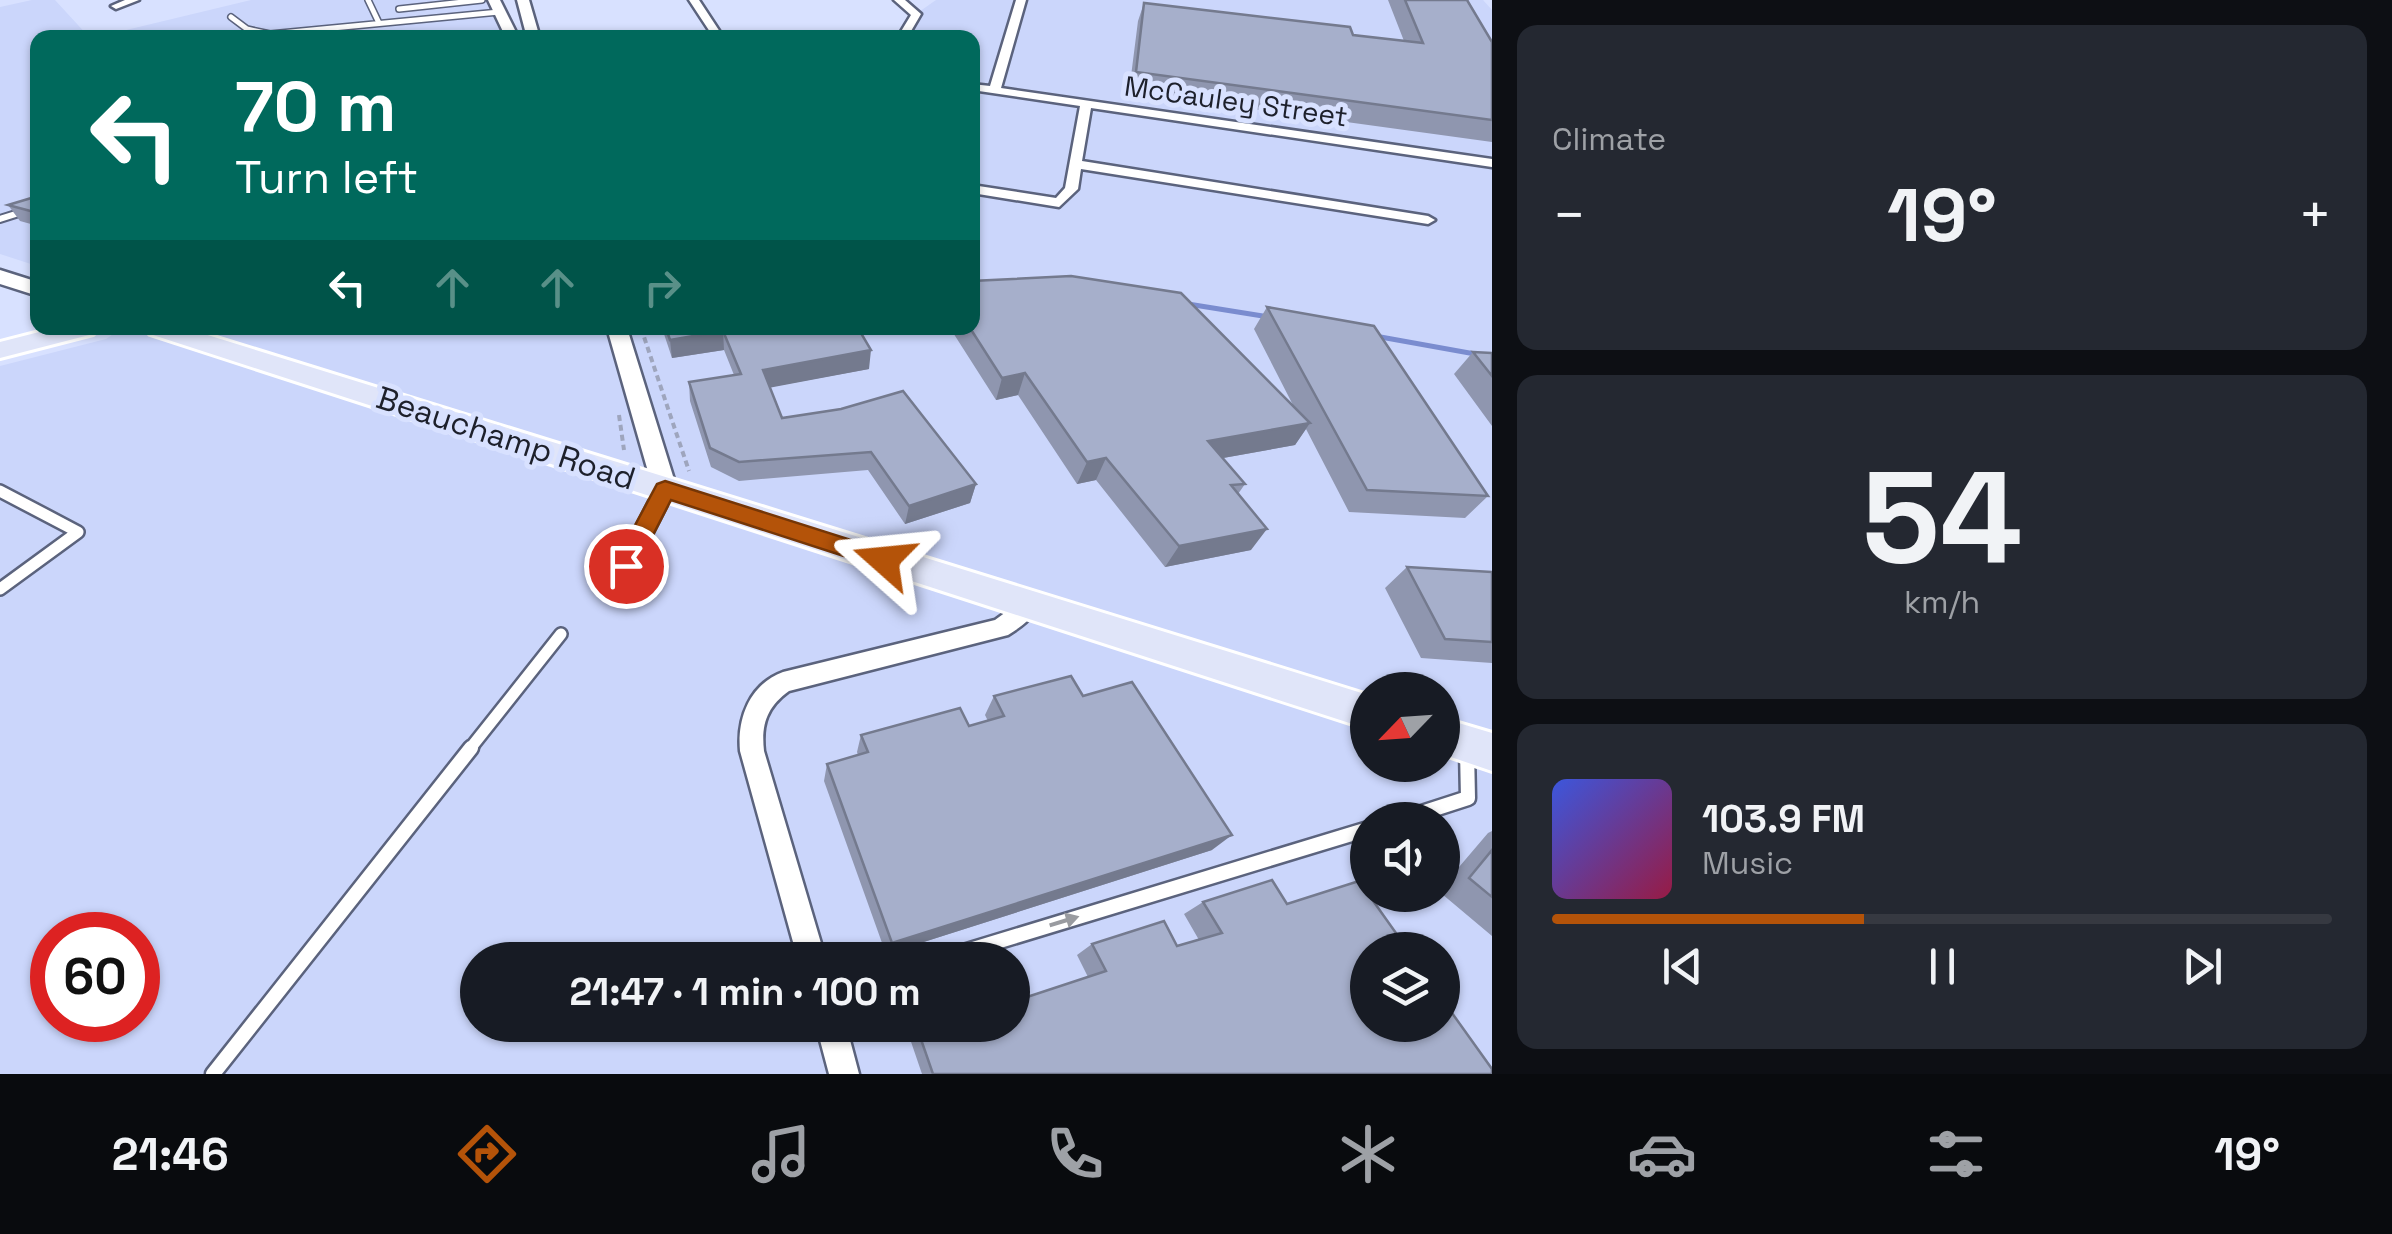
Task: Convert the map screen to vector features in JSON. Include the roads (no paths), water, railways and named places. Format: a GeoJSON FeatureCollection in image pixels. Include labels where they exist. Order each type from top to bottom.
{"type":"FeatureCollection","features":[{"type":"Feature","properties":{"kind":"main road"},"geometry":{"type":"LineString","coordinates":[[0,276],[30,286]]}},
{"type":"Feature","properties":{"kind":"main road"},"geometry":{"type":"LineString","coordinates":[[0,350],[43,335]]}},
{"type":"Feature","properties":{"kind":"main road","name":"Beauchamp Road"},"geometry":{"type":"LineString","coordinates":[[184,335],[677,480],[1028,606],[1350,706]]}},
{"type":"Feature","properties":{"kind":"street"},"geometry":{"type":"LineString","coordinates":[[116,6],[134,0]]}},
{"type":"Feature","properties":{"kind":"street"},"geometry":{"type":"LineString","coordinates":[[694,0],[714,30]]}},
{"type":"Feature","properties":{"kind":"street"},"geometry":{"type":"LineString","coordinates":[[899,0],[916,14],[907,30]]}},
{"type":"Feature","properties":{"kind":"street"},"geometry":{"type":"LineString","coordinates":[[995,90],[1021,0]]}},
{"type":"Feature","properties":{"kind":"street"},"geometry":{"type":"LineString","coordinates":[[509,30],[496,6],[525,5],[532,30]]}},
{"type":"Feature","properties":{"kind":"street","name":"McCauley Street"},"geometry":{"type":"LineString","coordinates":[[980,88],[1492,163]]}},
{"type":"Feature","properties":{"kind":"street"},"geometry":{"type":"LineString","coordinates":[[980,190],[1059,203],[1071,189],[1086,104]]}},
{"type":"Feature","properties":{"kind":"street"},"geometry":{"type":"LineString","coordinates":[[1075,164],[1428,220]]}},
{"type":"Feature","properties":{"kind":"street"},"geometry":{"type":"LineString","coordinates":[[619,335],[677,480],[626,566]]}},
{"type":"Feature","properties":{"kind":"street"},"geometry":{"type":"LineString","coordinates":[[807,942],[749,733],[755,712],[768,691],[783,682],[1000,628],[1014,621],[1028,606]]}},
{"type":"Feature","properties":{"kind":"street"},"geometry":{"type":"LineString","coordinates":[[835,1042],[844,1074]]}},
{"type":"Feature","properties":{"kind":"lane"},"geometry":{"type":"LineString","coordinates":[[368,0],[378,23]]}},
{"type":"Feature","properties":{"kind":"lane"},"geometry":{"type":"LineString","coordinates":[[399,9],[482,0]]}},
{"type":"Feature","properties":{"kind":"lane"},"geometry":{"type":"LineString","coordinates":[[309,30],[496,6]]}},
{"type":"Feature","properties":{"kind":"lane"},"geometry":{"type":"LineString","coordinates":[[231,17],[252,30]]}},
{"type":"Feature","properties":{"kind":"lane"},"geometry":{"type":"LineString","coordinates":[[2,225],[30,211]]}},
{"type":"Feature","properties":{"kind":"lane"},"geometry":{"type":"LineString","coordinates":[[0,491],[78,532],[0,589]]}},
{"type":"Feature","properties":{"kind":"lane"},"geometry":{"type":"LineString","coordinates":[[213,1074],[561,634]]}},
{"type":"Feature","properties":{"kind":"lane"},"geometry":{"type":"LineString","coordinates":[[1456,802],[1468,798],[1467,744]]}},
{"type":"Feature","properties":{"kind":"lane"},"geometry":{"type":"LineString","coordinates":[[996,942],[1350,834]]}},
{"type":"Feature","properties":{"kind":"waterway"},"geometry":{"type":"LineString","coordinates":[[1188,304],[1269,317]]}},
{"type":"Feature","properties":{"kind":"waterway"},"geometry":{"type":"LineString","coordinates":[[1375,336],[1492,357]]}}]}
